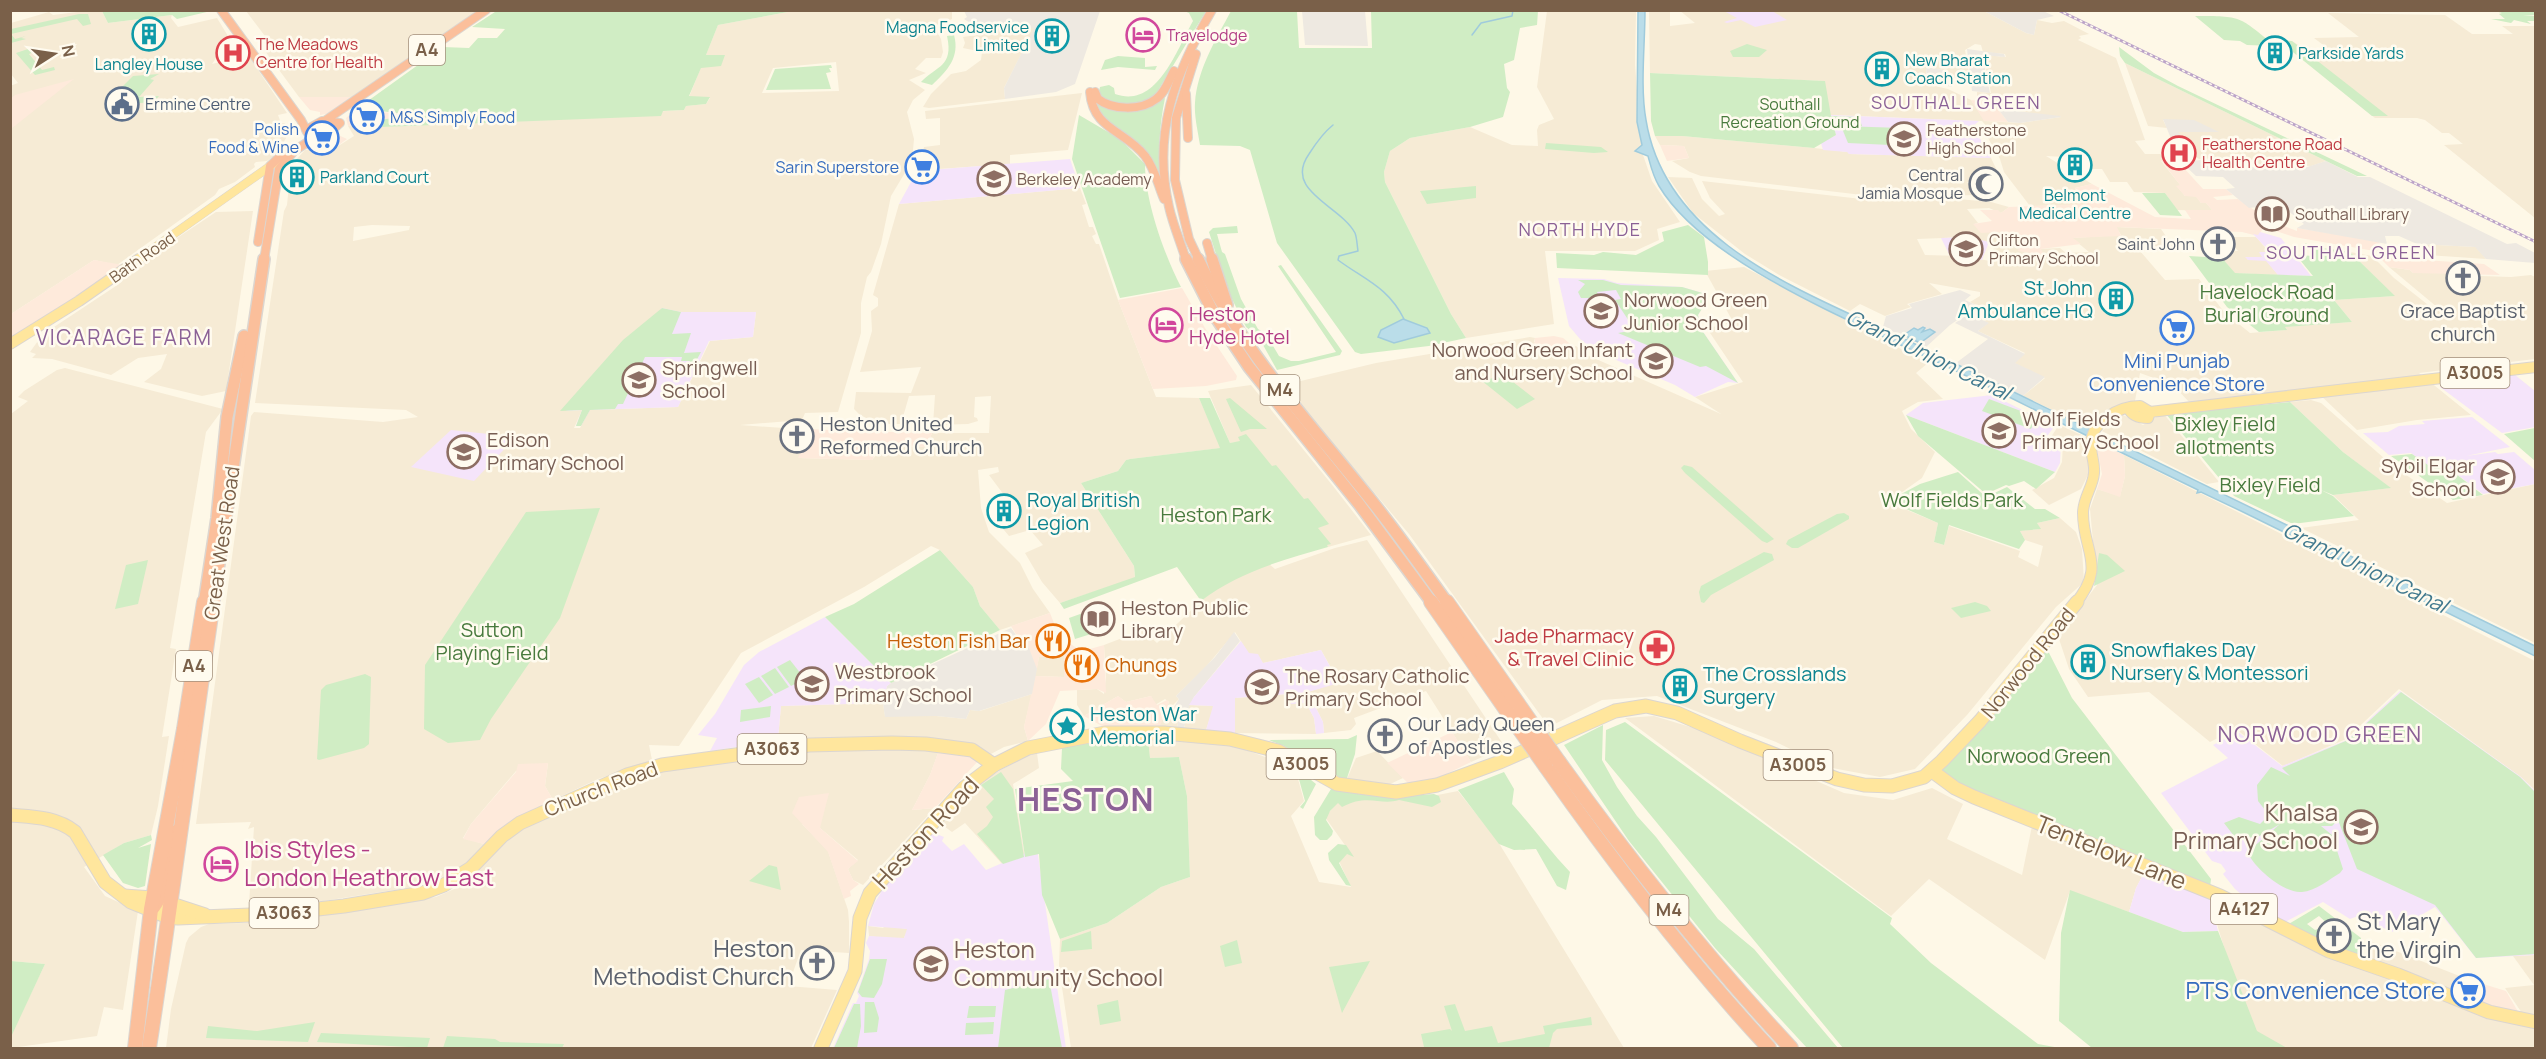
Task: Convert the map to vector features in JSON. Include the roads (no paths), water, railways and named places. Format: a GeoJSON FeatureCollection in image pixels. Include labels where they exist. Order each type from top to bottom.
{"type":"FeatureCollection","features":[{"type":"Feature","properties":{"kind":"highway"},"geometry":{"type":"LineString","coordinates":[[221,10],[307,131],[320,134]]}},
{"type":"Feature","properties":{"kind":"highway"},"geometry":{"type":"LineString","coordinates":[[229,10],[309,121],[339,122]]}},
{"type":"Feature","properties":{"kind":"highway","name":"A4"},"geometry":{"type":"LineString","coordinates":[[320,122],[338,114],[486,10]]}},
{"type":"Feature","properties":{"kind":"highway","name":"A4"},"geometry":{"type":"LineString","coordinates":[[339,122],[340,117],[348,110],[491,10]]}},
{"type":"Feature","properties":{"kind":"highway","name":"M4"},"geometry":{"type":"LineString","coordinates":[[1212,10],[1193,41],[1172,93],[1165,131],[1164,169],[1172,216],[1187,262],[1202,293],[1235,348],[1484,666]]}},
{"type":"Feature","properties":{"kind":"highway","name":"M4"},"geometry":{"type":"LineString","coordinates":[[1219,10],[1187,75],[1177,110],[1174,132],[1177,194],[1187,233],[1215,296],[1247,348],[1383,516],[1553,764],[1661,900],[1733,985],[1791,1048]]}},
{"type":"Feature","properties":{"kind":"highway"},"geometry":{"type":"LineString","coordinates":[[1172,216],[1147,158],[1131,142],[1101,122],[1090,106],[1092,92],[1101,103],[1117,107],[1136,107],[1154,101],[1193,41]]}},
{"type":"Feature","properties":{"kind":"highway","name":"M4"},"geometry":{"type":"LineString","coordinates":[[1187,75],[1188,138]]}},
{"type":"Feature","properties":{"kind":"highway"},"geometry":{"type":"LineString","coordinates":[[292,150],[297,137],[296,115]]}},
{"type":"Feature","properties":{"kind":"highway","name":"Bath Road"},"geometry":{"type":"LineString","coordinates":[[292,150],[307,131],[320,122]]}},
{"type":"Feature","properties":{"kind":"highway","name":"Bath Road"},"geometry":{"type":"LineString","coordinates":[[270,166],[320,134],[336,129],[340,125],[339,122]]}},
{"type":"Feature","properties":{"kind":"highway","name":"Great West Road"},"geometry":{"type":"LineString","coordinates":[[149,1048],[160,906],[171,848],[181,824],[276,176],[283,161],[292,150]]}},
{"type":"Feature","properties":{"kind":"highway","name":"Great West Road"},"geometry":{"type":"LineString","coordinates":[[135,1048],[160,906],[227,432],[227,417],[242,345],[270,166]]}},
{"type":"Feature","properties":{"kind":"highway"},"geometry":{"type":"LineString","coordinates":[[1207,243],[1228,309],[1247,348]]}},
{"type":"Feature","properties":{"kind":"highway","name":"A4"},"geometry":{"type":"LineString","coordinates":[[227,432],[233,427],[236,412],[243,407]]}},
{"type":"Feature","properties":{"kind":"highway","name":"M4"},"geometry":{"type":"LineString","coordinates":[[1553,764],[1610,858],[1671,936],[1769,1048]]}},
{"type":"Feature","properties":{"kind":"main road","name":"Bath Road"},"geometry":{"type":"LineString","coordinates":[[10,344],[87,295],[270,166]]}},
{"type":"Feature","properties":{"kind":"main road"},"geometry":{"type":"LineString","coordinates":[[252,179],[268,179]]}},
{"type":"Feature","properties":{"kind":"main road","name":"Norwood Road"},"geometry":{"type":"LineString","coordinates":[[1928,774],[1986,714],[2087,588],[2092,561],[2082,511],[2094,473],[2093,434],[2112,414],[2128,408],[2130,413],[2148,418],[2150,412],[2170,408],[2304,395],[2535,367]]}},
{"type":"Feature","properties":{"kind":"main road","name":"Heston Road"},"geometry":{"type":"LineString","coordinates":[[821,1048],[855,971],[860,918],[870,893],[964,788],[994,765],[1038,745],[1095,734],[1195,735],[1230,739],[1278,751],[1337,784],[1363,790],[1396,792],[1437,785],[1518,754],[1614,711],[1646,706],[1677,713],[1782,758],[1850,783],[1886,787],[1909,783],[1928,774]]}},
{"type":"Feature","properties":{"kind":"main road","name":"Church Road"},"geometry":{"type":"LineString","coordinates":[[160,906],[185,919],[274,914],[344,906],[423,893],[444,885],[471,868],[502,836],[520,823],[627,775],[662,765],[809,745],[886,743],[926,744],[972,750],[994,765]]}},
{"type":"Feature","properties":{"kind":"main road","name":"Tentelow Lane"},"geometry":{"type":"LineString","coordinates":[[1928,774],[1948,788],[1954,788],[1995,807],[2220,896],[2329,951],[2398,975],[2489,1012],[2535,1023]]}},
{"type":"Feature","properties":{"kind":"main road","name":"A3063"},"geometry":{"type":"LineString","coordinates":[[10,815],[47,819],[69,825],[75,831],[105,882],[131,902],[160,906]]}},
{"type":"Feature","properties":{"kind":"water","name":"Grand Union Canal"},"geometry":{"type":"Polygon","coordinates":[[[1638,11],[1645,11],[1644,107],[1659,163],[1681,200],[1711,231],[1746,258],[1785,282],[1906,340],[1910,338],[1904,335],[1914,328],[1918,330],[1925,328],[1922,332],[1930,329],[1935,332],[1920,343],[1914,340],[1913,343],[2535,646],[2535,656],[2243,512],[2201,492],[2197,493],[2198,490],[1974,379],[1853,323],[1777,284],[1741,262],[1708,238],[1680,213],[1659,186],[1648,156],[1635,151],[1642,145],[1637,122],[1638,11]]]}},
{"type":"Feature","properties":{"kind":"water"},"geometry":{"type":"Polygon","coordinates":[[[1403,319],[1427,328],[1430,333],[1394,343],[1378,337],[1381,330],[1403,319]]]}},
{"type":"Feature","properties":{"kind":"waterway"},"geometry":{"type":"LineString","coordinates":[[1472,35],[1481,23],[1512,16],[1513,10]]}},
{"type":"Feature","properties":{"kind":"waterway"},"geometry":{"type":"LineString","coordinates":[[1333,125],[1309,154],[1303,167],[1303,178],[1308,188],[1348,223],[1355,233],[1358,251],[1339,256],[1338,260],[1391,299],[1404,319]]}},
{"type":"Feature","properties":{"kind":"railway"},"geometry":{"type":"LineString","coordinates":[[2058,10],[2536,242]]}},
{"type":"Feature","properties":{"kind":"place","name":"Langley House"},"geometry":{"type":"Point","coordinates":[149,34]}},
{"type":"Feature","properties":{"kind":"place","name":"Travelodge"},"geometry":{"type":"Point","coordinates":[1143,35]}},
{"type":"Feature","properties":{"kind":"place","name":"Magna Foodservice Limited"},"geometry":{"type":"Point","coordinates":[1052,36]}},
{"type":"Feature","properties":{"kind":"place","name":"The Meadows Centre for Health"},"geometry":{"type":"Point","coordinates":[233,53]}},
{"type":"Feature","properties":{"kind":"place","name":"Parkside Yards"},"geometry":{"type":"Point","coordinates":[2275,53]}},
{"type":"Feature","properties":{"kind":"place","name":"New Bharat Coach Station"},"geometry":{"type":"Point","coordinates":[1882,69]}},
{"type":"Feature","properties":{"kind":"place","name":"Ermine Centre"},"geometry":{"type":"Point","coordinates":[122,104]}},
{"type":"Feature","properties":{"kind":"place","name":"M&S Simply Food"},"geometry":{"type":"Point","coordinates":[367,117]}},
{"type":"Feature","properties":{"kind":"place","name":"Polish Food & Wine"},"geometry":{"type":"Point","coordinates":[322,138]}},
{"type":"Feature","properties":{"kind":"place","name":"Featherstone High School"},"geometry":{"type":"Point","coordinates":[1904,139]}},
{"type":"Feature","properties":{"kind":"place","name":"Featherstone Road Health Centre"},"geometry":{"type":"Point","coordinates":[2179,153]}},
{"type":"Feature","properties":{"kind":"place","name":"Belmont Medical Centre"},"geometry":{"type":"Point","coordinates":[2075,165]}},
{"type":"Feature","properties":{"kind":"place","name":"Sarin Superstore"},"geometry":{"type":"Point","coordinates":[922,167]}},
{"type":"Feature","properties":{"kind":"place","name":"Parkland Court"},"geometry":{"type":"Point","coordinates":[297,177]}},
{"type":"Feature","properties":{"kind":"place","name":"Berkeley Academy"},"geometry":{"type":"Point","coordinates":[994,179]}},
{"type":"Feature","properties":{"kind":"place","name":"Central Jamia Mosque"},"geometry":{"type":"Point","coordinates":[1986,184]}},
{"type":"Feature","properties":{"kind":"place","name":"Southall Library"},"geometry":{"type":"Point","coordinates":[2272,214]}},
{"type":"Feature","properties":{"kind":"place","name":"Saint John"},"geometry":{"type":"Point","coordinates":[2218,244]}},
{"type":"Feature","properties":{"kind":"place","name":"Clifton Primary School"},"geometry":{"type":"Point","coordinates":[1966,249]}},
{"type":"Feature","properties":{"kind":"place","name":"Grace Baptist church"},"geometry":{"type":"Point","coordinates":[2463,278]}},
{"type":"Feature","properties":{"kind":"place","name":"St John Ambulance HQ"},"geometry":{"type":"Point","coordinates":[2116,299]}},
{"type":"Feature","properties":{"kind":"place","name":"Norwood Green Junior School"},"geometry":{"type":"Point","coordinates":[1601,311]}},
{"type":"Feature","properties":{"kind":"place","name":"Heston Hyde Hotel"},"geometry":{"type":"Point","coordinates":[1166,325]}},
{"type":"Feature","properties":{"kind":"place","name":"Mini Punjab Convenience Store"},"geometry":{"type":"Point","coordinates":[2177,328]}},
{"type":"Feature","properties":{"kind":"place","name":"Norwood Green Infant and Nursery School"},"geometry":{"type":"Point","coordinates":[1656,361]}},
{"type":"Feature","properties":{"kind":"place","name":"Springwell School"},"geometry":{"type":"Point","coordinates":[639,380]}},
{"type":"Feature","properties":{"kind":"place","name":"Wolf Fields Primary School"},"geometry":{"type":"Point","coordinates":[1999,431]}},
{"type":"Feature","properties":{"kind":"place","name":"Heston United Reformed Church"},"geometry":{"type":"Point","coordinates":[797,436]}},
{"type":"Feature","properties":{"kind":"place","name":"Edison Primary School"},"geometry":{"type":"Point","coordinates":[464,452]}},
{"type":"Feature","properties":{"kind":"place","name":"Sybil Elgar School"},"geometry":{"type":"Point","coordinates":[2498,477]}},
{"type":"Feature","properties":{"kind":"place","name":"Royal British Legion"},"geometry":{"type":"Point","coordinates":[1004,511]}},
{"type":"Feature","properties":{"kind":"place","name":"Heston Public Library"},"geometry":{"type":"Point","coordinates":[1098,619]}},
{"type":"Feature","properties":{"kind":"place","name":"Heston Fish Bar"},"geometry":{"type":"Point","coordinates":[1053,641]}},
{"type":"Feature","properties":{"kind":"place","name":"Jade Pharmacy & Travel Clinic"},"geometry":{"type":"Point","coordinates":[1657,648]}},
{"type":"Feature","properties":{"kind":"place","name":"Snowflakes Day Nursery & Montessori"},"geometry":{"type":"Point","coordinates":[2088,662]}},
{"type":"Feature","properties":{"kind":"place","name":"Chungs"},"geometry":{"type":"Point","coordinates":[1082,665]}},
{"type":"Feature","properties":{"kind":"place","name":"Westbrook Primary School"},"geometry":{"type":"Point","coordinates":[812,684]}},
{"type":"Feature","properties":{"kind":"place","name":"The Crosslands Surgery"},"geometry":{"type":"Point","coordinates":[1680,686]}},
{"type":"Feature","properties":{"kind":"place","name":"The Rosary Catholic Primary School"},"geometry":{"type":"Point","coordinates":[1262,687]}},
{"type":"Feature","properties":{"kind":"place","name":"Heston War Memorial"},"geometry":{"type":"Point","coordinates":[1067,726]}},
{"type":"Feature","properties":{"kind":"place","name":"Our Lady Queen of Apostles"},"geometry":{"type":"Point","coordinates":[1385,736]}},
{"type":"Feature","properties":{"kind":"place","name":"Khalsa Primary School"},"geometry":{"type":"Point","coordinates":[2361,827]}},
{"type":"Feature","properties":{"kind":"place","name":"Ibis Styles - London Heathrow East"},"geometry":{"type":"Point","coordinates":[221,864]}},
{"type":"Feature","properties":{"kind":"place","name":"St Mary the Virgin"},"geometry":{"type":"Point","coordinates":[2334,936]}},
{"type":"Feature","properties":{"kind":"place","name":"Heston Methodist Church"},"geometry":{"type":"Point","coordinates":[817,963]}},
{"type":"Feature","properties":{"kind":"place","name":"Heston Community School"},"geometry":{"type":"Point","coordinates":[931,964]}},
{"type":"Feature","properties":{"kind":"place","name":"PTS Convenience Store"},"geometry":{"type":"Point","coordinates":[2468,991]}},
{"type":"Feature","properties":{"kind":"district","name":"SOUTHALL GREEN"},"geometry":{"type":"Point","coordinates":[1956,103]}},
{"type":"Feature","properties":{"kind":"district","name":"NORTH HYDE"},"geometry":{"type":"Point","coordinates":[1580,230]}},
{"type":"Feature","properties":{"kind":"district","name":"SOUTHALL GREEN"},"geometry":{"type":"Point","coordinates":[2351,253]}},
{"type":"Feature","properties":{"kind":"district","name":"VICARAGE FARM"},"geometry":{"type":"Point","coordinates":[124,338]}},
{"type":"Feature","properties":{"kind":"district","name":"NORWOOD GREEN"},"geometry":{"type":"Point","coordinates":[2320,734]}},
{"type":"Feature","properties":{"kind":"district","name":"HESTON"},"geometry":{"type":"Point","coordinates":[1086,800]}},
{"type":"Feature","properties":{"kind":"park label","name":"Southall Recreation Ground"},"geometry":{"type":"Point","coordinates":[1790,113]}},
{"type":"Feature","properties":{"kind":"park label","name":"Havelock Road Burial Ground"},"geometry":{"type":"Point","coordinates":[2267,304]}},
{"type":"Feature","properties":{"kind":"park label","name":"Bixley Field allotments"},"geometry":{"type":"Point","coordinates":[2225,436]}},
{"type":"Feature","properties":{"kind":"park label","name":"Bixley Field"},"geometry":{"type":"Point","coordinates":[2270,485]}},
{"type":"Feature","properties":{"kind":"park label","name":"Wolf Fields Park"},"geometry":{"type":"Point","coordinates":[1952,500]}},
{"type":"Feature","properties":{"kind":"park label","name":"Heston Park"},"geometry":{"type":"Point","coordinates":[1216,515]}},
{"type":"Feature","properties":{"kind":"park label","name":"Sutton Playing Field"},"geometry":{"type":"Point","coordinates":[492,642]}},
{"type":"Feature","properties":{"kind":"park label","name":"Norwood Green"},"geometry":{"type":"Point","coordinates":[2039,756]}}]}
